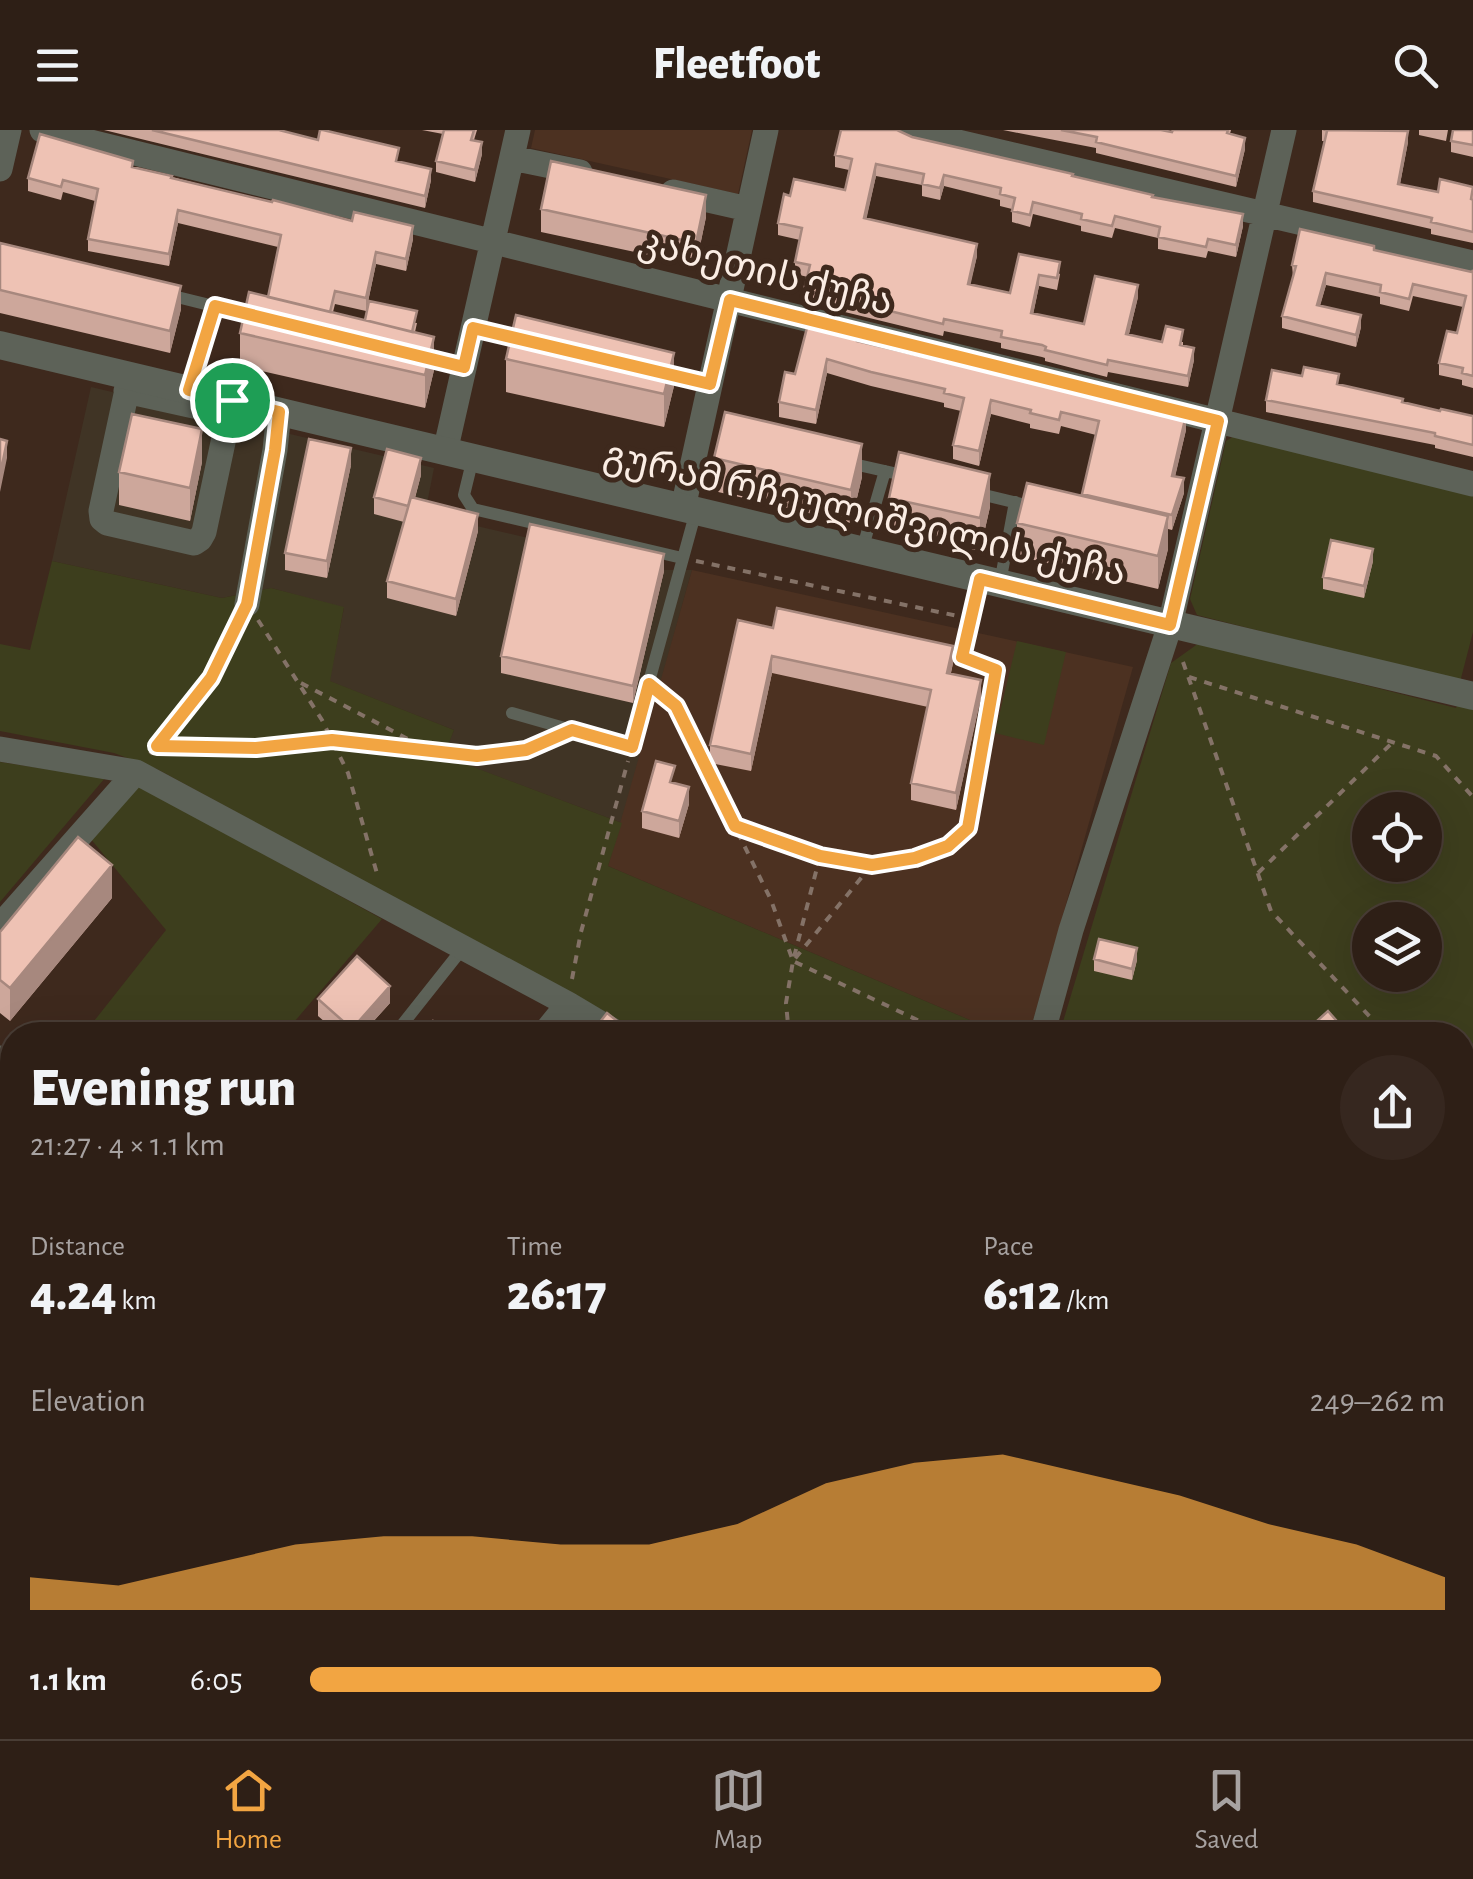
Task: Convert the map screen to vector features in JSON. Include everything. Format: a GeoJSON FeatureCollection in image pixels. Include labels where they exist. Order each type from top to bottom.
{"type":"FeatureCollection","features":[{"type":"Feature","properties":{"kind":"street"},"geometry":{"type":"LineString","coordinates":[[0,169],[9,130]]}},
{"type":"Feature","properties":{"kind":"street","name":"კახეთის ქუჩა"},"geometry":{"type":"LineString","coordinates":[[42,130],[1473,484]]}},
{"type":"Feature","properties":{"kind":"street"},"geometry":{"type":"LineString","coordinates":[[0,345],[128,384],[231,407],[279,412],[445,452],[518,130]]}},
{"type":"Feature","properties":{"kind":"street"},"geometry":{"type":"LineString","coordinates":[[690,509],[710,430],[710,384],[766,130]]}},
{"type":"Feature","properties":{"kind":"street"},"geometry":{"type":"LineString","coordinates":[[907,130],[1473,263]]}},
{"type":"Feature","properties":{"kind":"street"},"geometry":{"type":"LineString","coordinates":[[1045,1022],[1070,930],[1170,625],[1179,541],[1218,421],[1284,130]]}},
{"type":"Feature","properties":{"kind":"street"},"geometry":{"type":"LineString","coordinates":[[512,158],[603,177]]}},
{"type":"Feature","properties":{"kind":"street"},"geometry":{"type":"LineString","coordinates":[[657,189],[748,208]]}},
{"type":"Feature","properties":{"kind":"street"},"geometry":{"type":"LineString","coordinates":[[128,384],[189,390],[231,407]]}},
{"type":"Feature","properties":{"kind":"street"},"geometry":{"type":"LineString","coordinates":[[128,384],[102,519],[194,543],[204,532],[231,407]]}},
{"type":"Feature","properties":{"kind":"street"},"geometry":{"type":"LineString","coordinates":[[247,604],[279,412]]}},
{"type":"Feature","properties":{"kind":"street","name":"გურამ რჩეულიშვილის ქუჩა"},"geometry":{"type":"LineString","coordinates":[[445,452],[1473,696]]}},
{"type":"Feature","properties":{"kind":"street"},"geometry":{"type":"LineString","coordinates":[[0,748],[136,772],[598,1022]]}},
{"type":"Feature","properties":{"kind":"street"},"geometry":{"type":"LineString","coordinates":[[0,926],[136,772]]}},
{"type":"Feature","properties":{"kind":"street"},"geometry":{"type":"LineString","coordinates":[[553,1022],[568,1004]]}},
{"type":"Feature","properties":{"kind":"lane"},"geometry":{"type":"LineString","coordinates":[[144,289],[273,320]]}},
{"type":"Feature","properties":{"kind":"lane"},"geometry":{"type":"LineString","coordinates":[[189,390],[215,306]]}},
{"type":"Feature","properties":{"kind":"lane"},"geometry":{"type":"LineString","coordinates":[[473,328],[546,345]]}},
{"type":"Feature","properties":{"kind":"lane"},"geometry":{"type":"LineString","coordinates":[[406,353],[464,367]]}},
{"type":"Feature","properties":{"kind":"lane"},"geometry":{"type":"LineString","coordinates":[[637,366],[710,384]]}},
{"type":"Feature","properties":{"kind":"lane"},"geometry":{"type":"LineString","coordinates":[[473,458],[464,495],[472,509],[682,558]]}},
{"type":"Feature","properties":{"kind":"lane"},"geometry":{"type":"LineString","coordinates":[[830,458],[922,480]]}},
{"type":"Feature","properties":{"kind":"lane"},"geometry":{"type":"LineString","coordinates":[[862,551],[885,471]]}},
{"type":"Feature","properties":{"kind":"lane"},"geometry":{"type":"LineString","coordinates":[[960,489],[1054,512]]}},
{"type":"Feature","properties":{"kind":"lane"},"geometry":{"type":"LineString","coordinates":[[990,582],[1015,502]]}},
{"type":"Feature","properties":{"kind":"lane"},"geometry":{"type":"LineString","coordinates":[[512,713],[632,747],[682,558],[690,509]]}},
{"type":"Feature","properties":{"kind":"lane"},"geometry":{"type":"LineString","coordinates":[[404,1022],[463,948]]}},
{"type":"Feature","properties":{"kind":"path"},"geometry":{"type":"LineString","coordinates":[[682,558],[972,618]]}},
{"type":"Feature","properties":{"kind":"path"},"geometry":{"type":"LineString","coordinates":[[735,826],[820,856],[872,865],[915,858],[948,846],[968,828],[996,670],[962,657],[972,618],[990,582]]}},
{"type":"Feature","properties":{"kind":"path"},"geometry":{"type":"LineString","coordinates":[[247,604],[322,720],[348,773],[387,907]]}},
{"type":"Feature","properties":{"kind":"path"},"geometry":{"type":"LineString","coordinates":[[136,772],[211,678],[247,604]]}},
{"type":"Feature","properties":{"kind":"path"},"geometry":{"type":"LineString","coordinates":[[1375,1022],[1271,911],[1189,677],[1436,756],[1473,797]]}},
{"type":"Feature","properties":{"kind":"path"},"geometry":{"type":"LineString","coordinates":[[297,681],[430,750]]}},
{"type":"Feature","properties":{"kind":"path"},"geometry":{"type":"LineString","coordinates":[[649,684],[676,706],[771,900],[793,961],[922,1022]]}},
{"type":"Feature","properties":{"kind":"path"},"geometry":{"type":"LineString","coordinates":[[157,746],[256,748],[332,740],[477,756],[526,750],[572,730]]}},
{"type":"Feature","properties":{"kind":"path"},"geometry":{"type":"LineString","coordinates":[[1258,873],[1392,742]]}},
{"type":"Feature","properties":{"kind":"path"},"geometry":{"type":"LineString","coordinates":[[568,1004],[581,932],[632,747]]}},
{"type":"Feature","properties":{"kind":"path"},"geometry":{"type":"LineString","coordinates":[[788,1022],[786,1003],[793,961],[820,856]]}},
{"type":"Feature","properties":{"kind":"path"},"geometry":{"type":"LineString","coordinates":[[793,961],[872,865]]}},
{"type":"Feature","properties":{"kind":"shaded area"},"geometry":{"type":"Polygon","coordinates":[[[535,130],[752,130],[738,194],[531,148],[535,130]]]}},
{"type":"Feature","properties":{"kind":"shaded area"},"geometry":{"type":"Polygon","coordinates":[[[91,387],[434,468],[425,514],[665,570],[692,570],[622,823],[443,756],[454,730],[329,681],[344,608],[271,588],[222,598],[52,561],[91,387]]]}},
{"type":"Feature","properties":{"kind":"shaded area"},"geometry":{"type":"Polygon","coordinates":[[[692,570],[1133,667],[1033,1022],[974,1022],[608,866],[692,570]]]}},
{"type":"Feature","properties":{"kind":"green space"},"geometry":{"type":"Polygon","coordinates":[[[1239,433],[1473,491],[1473,632],[1460,682],[1197,615],[1190,599],[1226,441],[1239,433]]]}},
{"type":"Feature","properties":{"kind":"green space"},"geometry":{"type":"Polygon","coordinates":[[[52,561],[222,598],[271,588],[344,607],[330,681],[454,730],[444,756],[622,823],[608,866],[974,1022],[622,1022],[157,769],[114,753],[0,731],[0,644],[30,650],[52,561]]]}},
{"type":"Feature","properties":{"kind":"green space"},"geometry":{"type":"Polygon","coordinates":[[[1017,641],[1066,652],[1044,745],[995,733],[1017,641]]]}},
{"type":"Feature","properties":{"kind":"green space"},"geometry":{"type":"Polygon","coordinates":[[[1199,643],[1456,708],[1458,703],[1473,707],[1473,1022],[1063,1022],[1171,663],[1199,643]]]}},
{"type":"Feature","properties":{"kind":"green space"},"geometry":{"type":"Polygon","coordinates":[[[0,762],[105,778],[0,902],[0,762]]]}},
{"type":"Feature","properties":{"kind":"green space"},"geometry":{"type":"Polygon","coordinates":[[[138,785],[382,919],[294,1022],[93,1022],[166,930],[90,838],[138,785]]]}},
{"type":"Feature","properties":{"kind":"building"},"geometry":{"type":"Polygon","coordinates":[[[152,130],[279,130],[318,140],[323,130],[399,148],[396,161],[431,169],[425,196],[152,130]]]}},
{"type":"Feature","properties":{"kind":"building"},"geometry":{"type":"Polygon","coordinates":[[[444,130],[474,130],[471,140],[482,142],[475,170],[436,161],[444,130]]]}},
{"type":"Feature","properties":{"kind":"building"},"geometry":{"type":"Polygon","coordinates":[[[841,130],[897,130],[1152,197],[1243,214],[1236,245],[1208,239],[1206,247],[1158,237],[1160,227],[1115,216],[1112,226],[1033,202],[1030,215],[1012,211],[1015,198],[1000,194],[1001,188],[944,175],[940,188],[922,184],[924,174],[876,164],[864,218],[977,244],[968,284],[1010,293],[1019,254],[1060,262],[1057,278],[1039,275],[1031,313],[1084,324],[1095,276],[1138,285],[1126,334],[1162,342],[1166,326],[1183,330],[1180,345],[1194,348],[1188,376],[1108,360],[1107,365],[1001,337],[1002,331],[944,319],[943,324],[804,290],[810,265],[795,262],[802,228],[778,223],[784,194],[790,196],[794,179],[845,190],[852,159],[835,155],[841,130]]]}},
{"type":"Feature","properties":{"kind":"building"},"geometry":{"type":"Polygon","coordinates":[[[1061,130],[1228,130],[1227,133],[1245,138],[1236,176],[1061,130]]]}},
{"type":"Feature","properties":{"kind":"building"},"geometry":{"type":"Polygon","coordinates":[[[1325,130],[1408,131],[1398,184],[1438,192],[1440,179],[1473,187],[1473,232],[1431,222],[1432,218],[1313,191],[1325,130]]]}},
{"type":"Feature","properties":{"kind":"building"},"geometry":{"type":"Polygon","coordinates":[[[1453,130],[1473,130],[1473,145],[1451,141],[1453,130]]]}},
{"type":"Feature","properties":{"kind":"building"},"geometry":{"type":"Polygon","coordinates":[[[40,134],[133,161],[132,167],[171,178],[352,221],[354,212],[413,226],[406,259],[376,252],[366,298],[335,291],[330,312],[268,297],[281,235],[178,210],[169,254],[88,239],[98,189],[63,180],[61,187],[28,178],[40,134]]]}},
{"type":"Feature","properties":{"kind":"building"},"geometry":{"type":"Polygon","coordinates":[[[551,161],[706,195],[696,243],[541,209],[551,161]]]}},
{"type":"Feature","properties":{"kind":"building"},"geometry":{"type":"Polygon","coordinates":[[[1300,229],[1374,246],[1374,250],[1473,270],[1473,376],[1462,373],[1463,368],[1439,363],[1447,331],[1457,333],[1466,296],[1413,284],[1409,299],[1380,292],[1381,285],[1326,273],[1317,305],[1361,315],[1356,335],[1282,316],[1296,266],[1292,265],[1300,229]]]}},
{"type":"Feature","properties":{"kind":"building"},"geometry":{"type":"Polygon","coordinates":[[[0,243],[181,286],[170,331],[0,290],[0,243]]]}},
{"type":"Feature","properties":{"kind":"building"},"geometry":{"type":"Polygon","coordinates":[[[249,292],[434,337],[425,375],[240,333],[249,292]]]}},
{"type":"Feature","properties":{"kind":"building"},"geometry":{"type":"Polygon","coordinates":[[[369,301],[417,311],[412,332],[365,320],[369,301]]]}},
{"type":"Feature","properties":{"kind":"building"},"geometry":{"type":"Polygon","coordinates":[[[516,315],[674,353],[664,394],[506,359],[516,315]]]}},
{"type":"Feature","properties":{"kind":"building"},"geometry":{"type":"Polygon","coordinates":[[[808,324],[858,337],[857,341],[1186,415],[1172,476],[1184,478],[1172,515],[1082,494],[1099,421],[1061,412],[1059,420],[991,400],[979,451],[953,445],[964,398],[944,393],[945,389],[827,359],[816,410],[779,402],[785,372],[795,374],[808,324]]]}},
{"type":"Feature","properties":{"kind":"building"},"geometry":{"type":"Polygon","coordinates":[[[1304,367],[1339,374],[1337,384],[1473,416],[1473,445],[1435,433],[1266,400],[1272,370],[1302,376],[1304,367]]]}},
{"type":"Feature","properties":{"kind":"building"},"geometry":{"type":"Polygon","coordinates":[[[725,412],[862,444],[851,490],[714,458],[725,412]]]}},
{"type":"Feature","properties":{"kind":"building"},"geometry":{"type":"Polygon","coordinates":[[[132,414],[202,429],[190,488],[119,472],[132,414]]]}},
{"type":"Feature","properties":{"kind":"building"},"geometry":{"type":"Polygon","coordinates":[[[0,439],[7,441],[0,475],[0,439]]]}},
{"type":"Feature","properties":{"kind":"building"},"geometry":{"type":"Polygon","coordinates":[[[309,439],[351,448],[327,561],[285,553],[309,439]]]}},
{"type":"Feature","properties":{"kind":"building"},"geometry":{"type":"Polygon","coordinates":[[[387,449],[421,458],[408,506],[374,497],[387,449]]]}},
{"type":"Feature","properties":{"kind":"building"},"geometry":{"type":"Polygon","coordinates":[[[899,452],[990,474],[980,518],[889,498],[899,452]]]}},
{"type":"Feature","properties":{"kind":"building"},"geometry":{"type":"Polygon","coordinates":[[[1027,483],[1168,516],[1158,556],[1017,523],[1027,483]]]}},
{"type":"Feature","properties":{"kind":"building"},"geometry":{"type":"Polygon","coordinates":[[[411,497],[478,514],[456,599],[387,581],[411,497]]]}},
{"type":"Feature","properties":{"kind":"building"},"geometry":{"type":"Polygon","coordinates":[[[530,524],[664,554],[633,686],[501,656],[530,524]]]}},
{"type":"Feature","properties":{"kind":"building"},"geometry":{"type":"Polygon","coordinates":[[[1331,540],[1373,549],[1364,586],[1323,577],[1331,540]]]}},
{"type":"Feature","properties":{"kind":"building"},"geometry":{"type":"Polygon","coordinates":[[[777,608],[953,646],[947,673],[981,680],[956,793],[911,783],[931,690],[772,656],[751,754],[710,745],[738,620],[773,628],[777,608]]]}},
{"type":"Feature","properties":{"kind":"building"},"geometry":{"type":"Polygon","coordinates":[[[656,761],[675,766],[670,782],[689,787],[679,821],[642,811],[656,761]]]}},
{"type":"Feature","properties":{"kind":"building"},"geometry":{"type":"Polygon","coordinates":[[[78,837],[112,865],[10,988],[0,980],[0,932],[78,837]]]}},
{"type":"Feature","properties":{"kind":"building"},"geometry":{"type":"Polygon","coordinates":[[[1099,939],[1137,948],[1132,969],[1094,959],[1099,939]]]}},
{"type":"Feature","properties":{"kind":"building"},"geometry":{"type":"Polygon","coordinates":[[[357,956],[390,986],[358,1022],[344,1022],[318,999],[357,956]]]}},
{"type":"Feature","properties":{"kind":"building"},"geometry":{"type":"Polygon","coordinates":[[[1328,1011],[1338,1022],[1316,1022],[1328,1011]]]}},
{"type":"Feature","properties":{"kind":"building"},"geometry":{"type":"Polygon","coordinates":[[[607,1013],[618,1022],[600,1022],[607,1013]]]}},
{"type":"Feature","properties":{"kind":"route"},"geometry":{"type":"LineString","coordinates":[[730,300],[1218,421],[1170,625],[980,579],[962,657],[996,670],[968,828],[948,846],[915,858],[872,865],[820,856],[735,826],[676,706],[649,684],[632,747],[572,730],[526,750],[477,756],[332,740],[256,748],[157,746],[211,678],[247,604],[279,412],[232,400],[189,390],[215,306],[464,367],[473,328],[710,384],[730,300]]}}]}
